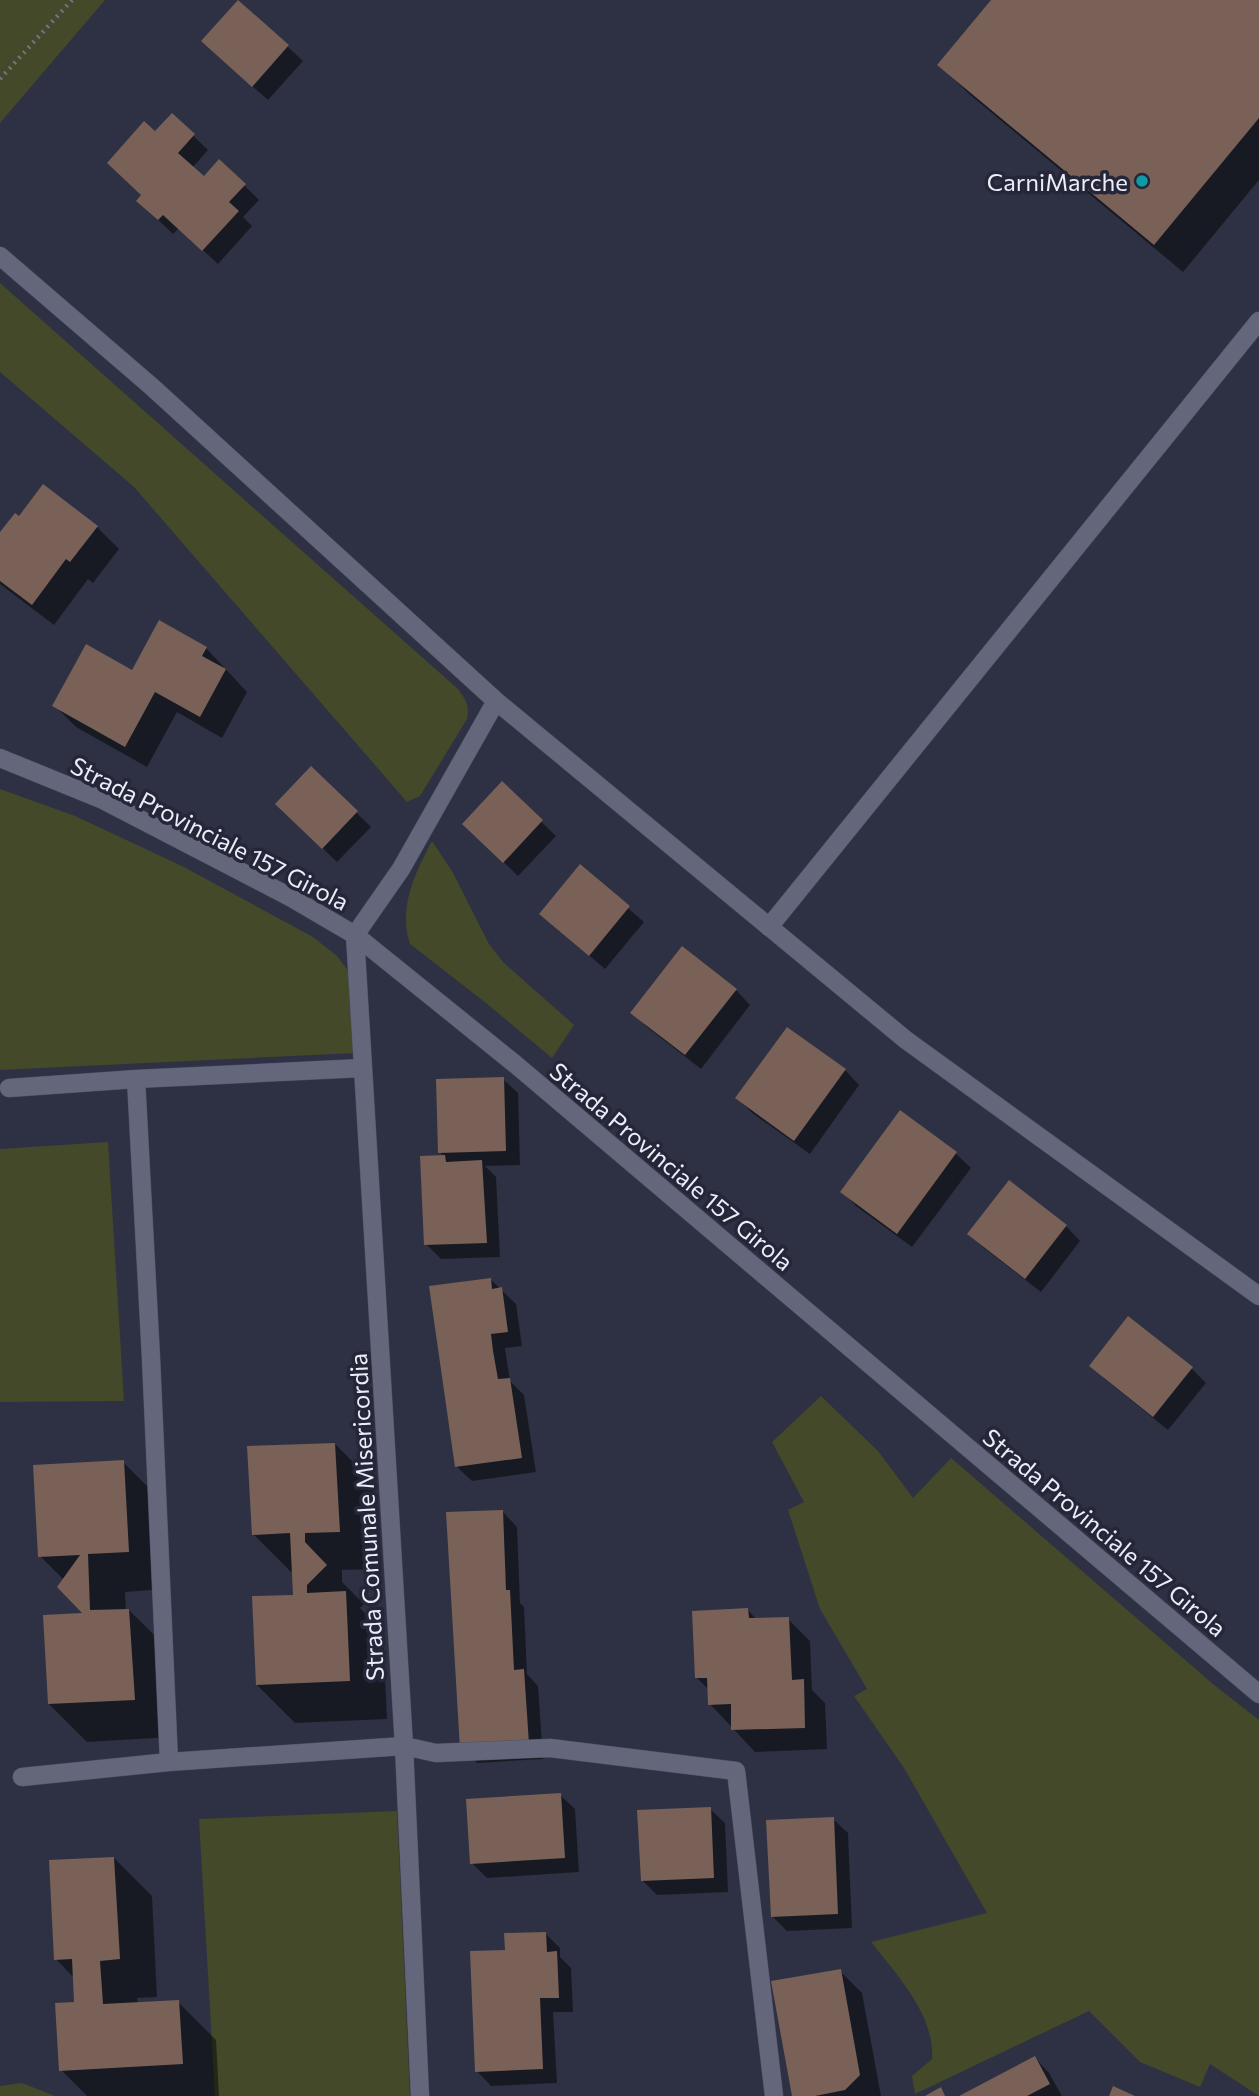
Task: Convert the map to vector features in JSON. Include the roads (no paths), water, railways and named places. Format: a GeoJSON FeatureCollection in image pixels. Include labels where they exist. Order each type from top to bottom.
{"type":"FeatureCollection","features":[{"type":"Feature","properties":{"kind":"street"},"geometry":{"type":"LineString","coordinates":[[0,256],[151,386],[496,701],[769,927],[906,1040],[1259,1296]]}},
{"type":"Feature","properties":{"kind":"street"},"geometry":{"type":"LineString","coordinates":[[769,927],[1259,321]]}},
{"type":"Feature","properties":{"kind":"street"},"geometry":{"type":"LineString","coordinates":[[355,935],[401,869],[496,701]]}},
{"type":"Feature","properties":{"kind":"street","name":"Strada Provinciale 157 Girola"},"geometry":{"type":"LineString","coordinates":[[0,758],[103,800],[290,897],[355,935],[525,1073],[1259,1694]]}},
{"type":"Feature","properties":{"kind":"street","name":"Strada Comunale Misericordia"},"geometry":{"type":"LineString","coordinates":[[355,935],[404,1746],[420,2096]]}},
{"type":"Feature","properties":{"kind":"street"},"geometry":{"type":"LineString","coordinates":[[9,1088],[362,1068]]}},
{"type":"Feature","properties":{"kind":"street"},"geometry":{"type":"LineString","coordinates":[[136,1079],[169,1762]]}},
{"type":"Feature","properties":{"kind":"street"},"geometry":{"type":"LineString","coordinates":[[22,1777],[169,1762],[404,1746],[436,1753],[550,1748],[736,1771],[774,2096]]}},
{"type":"Feature","properties":{"kind":"place","name":"CarniMarche"},"geometry":{"type":"Point","coordinates":[1142,181]}}]}
